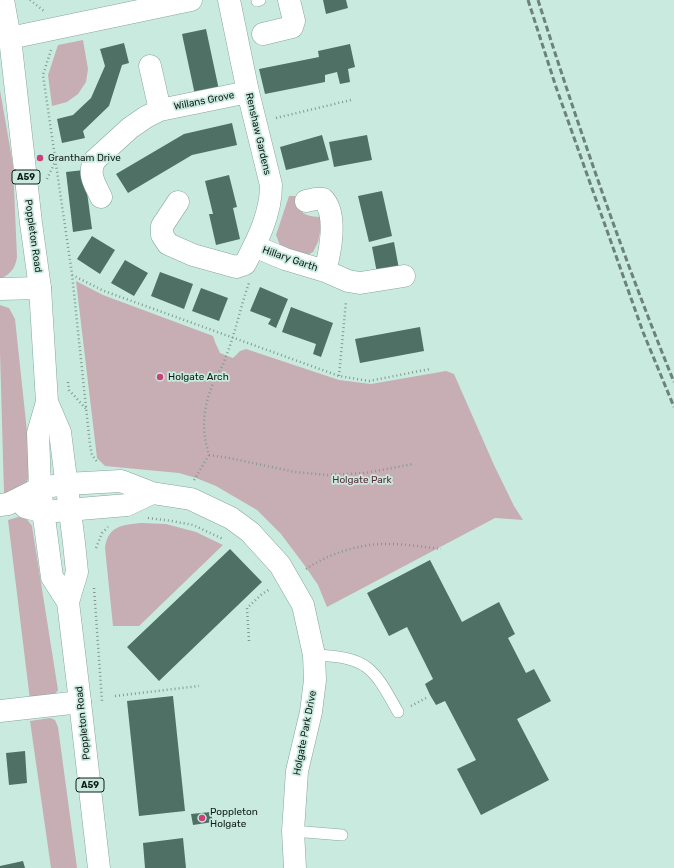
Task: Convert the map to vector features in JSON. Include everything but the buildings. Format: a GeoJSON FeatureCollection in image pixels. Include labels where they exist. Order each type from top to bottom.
{"type":"FeatureCollection","features":[{"type":"Feature","properties":{"kind":"street","name":"Poppleton Road"},"geometry":{"type":"LineString","coordinates":[[2,0],[10,38],[6,67],[40,288],[47,402],[38,433],[40,488],[52,577],[68,602]]}},
{"type":"Feature","properties":{"kind":"street"},"geometry":{"type":"LineString","coordinates":[[10,38],[191,0]]}},
{"type":"Feature","properties":{"kind":"street","name":"Renshaw Gardens"},"geometry":{"type":"LineString","coordinates":[[229,0],[248,92],[271,186],[269,210],[250,264]]}},
{"type":"Feature","properties":{"kind":"street"},"geometry":{"type":"LineString","coordinates":[[263,34],[292,27],[294,21],[290,0]]}},
{"type":"Feature","properties":{"kind":"street","name":"Willans Grove"},"geometry":{"type":"LineString","coordinates":[[150,66],[160,110]]}},
{"type":"Feature","properties":{"kind":"street","name":"Willans Grove"},"geometry":{"type":"LineString","coordinates":[[101,198],[91,175],[91,166],[95,160],[130,128],[146,116],[160,110],[248,92]]}},
{"type":"Feature","properties":{"kind":"street","name":"Hillary Garth"},"geometry":{"type":"LineString","coordinates":[[306,201],[323,199],[328,204],[331,213],[332,238],[325,271]]}},
{"type":"Feature","properties":{"kind":"street"},"geometry":{"type":"LineString","coordinates":[[178,202],[162,226],[162,235],[168,244],[193,255],[236,267],[250,264]]}},
{"type":"Feature","properties":{"kind":"street","name":"Hillary Garth"},"geometry":{"type":"LineString","coordinates":[[250,264],[285,259],[325,271],[348,281],[360,283],[404,276]]}},
{"type":"Feature","properties":{"kind":"street"},"geometry":{"type":"LineString","coordinates":[[0,289],[40,288]]}},
{"type":"Feature","properties":{"kind":"street","name":"Poppleton Road"},"geometry":{"type":"LineString","coordinates":[[47,402],[60,432],[70,509],[77,572],[68,602],[99,868]]}},
{"type":"Feature","properties":{"kind":"street","name":"Holgate Park Drive"},"geometry":{"type":"LineString","coordinates":[[4,504],[40,488],[66,484],[121,481],[152,493],[191,499],[231,518],[250,532],[280,565],[303,605],[314,655],[315,680],[311,712],[296,771],[293,831],[295,868]]}},
{"type":"Feature","properties":{"kind":"street"},"geometry":{"type":"LineString","coordinates":[[4,504],[44,512],[127,505],[152,493]]}},
{"type":"Feature","properties":{"kind":"street"},"geometry":{"type":"LineString","coordinates":[[0,711],[80,702]]}},
{"type":"Feature","properties":{"kind":"lane"},"geometry":{"type":"LineString","coordinates":[[314,655],[340,656],[354,660],[372,670],[383,685],[398,712]]}},
{"type":"Feature","properties":{"kind":"lane"},"geometry":{"type":"LineString","coordinates":[[293,831],[342,835]]}},
{"type":"Feature","properties":{"kind":"path"},"geometry":{"type":"LineString","coordinates":[[30,0],[45,12],[49,19],[51,30],[52,46],[44,75],[55,162],[72,274],[87,410]]}},
{"type":"Feature","properties":{"kind":"path"},"geometry":{"type":"LineString","coordinates":[[256,122],[351,100]]}},
{"type":"Feature","properties":{"kind":"path"},"geometry":{"type":"LineString","coordinates":[[199,484],[193,482],[209,455],[205,441],[203,421],[205,406],[214,380],[225,361],[250,264]]}},
{"type":"Feature","properties":{"kind":"path"},"geometry":{"type":"LineString","coordinates":[[72,274],[104,291],[340,376],[369,381],[430,369]]}},
{"type":"Feature","properties":{"kind":"path"},"geometry":{"type":"LineString","coordinates":[[340,376],[348,281]]}},
{"type":"Feature","properties":{"kind":"path"},"geometry":{"type":"LineString","coordinates":[[209,455],[295,472],[328,475],[364,473],[413,464]]}},
{"type":"Feature","properties":{"kind":"path"},"geometry":{"type":"LineString","coordinates":[[143,518],[193,525],[228,542]]}},
{"type":"Feature","properties":{"kind":"path"},"geometry":{"type":"LineString","coordinates":[[94,551],[99,539]]}},
{"type":"Feature","properties":{"kind":"path"},"geometry":{"type":"LineString","coordinates":[[304,570],[321,559],[352,548],[387,544],[441,549]]}},
{"type":"Feature","properties":{"kind":"path"},"geometry":{"type":"LineString","coordinates":[[94,581],[103,709]]}},
{"type":"Feature","properties":{"kind":"path"},"geometry":{"type":"LineString","coordinates":[[249,641],[248,608],[262,594],[271,589]]}},
{"type":"Feature","properties":{"kind":"path"},"geometry":{"type":"LineString","coordinates":[[115,696],[199,686]]}},
{"type":"Feature","properties":{"kind":"green space"},"geometry":{"type":"Polygon","coordinates":[[[83,40],[88,69],[86,82],[78,94],[67,102],[52,106],[48,75],[58,45],[83,40]]]}},
{"type":"Feature","properties":{"kind":"green space"},"geometry":{"type":"Polygon","coordinates":[[[0,90],[13,165],[17,257],[12,270],[1,279],[0,279],[0,90]]]}},
{"type":"Feature","properties":{"kind":"green space"},"geometry":{"type":"Polygon","coordinates":[[[289,196],[295,196],[298,207],[307,215],[323,217],[318,242],[313,252],[304,257],[281,248],[276,235],[289,196]]]}},
{"type":"Feature","properties":{"kind":"green space","name":"Holgate Park"},"geometry":{"type":"Polygon","coordinates":[[[76,281],[103,295],[213,336],[220,353],[233,358],[240,351],[246,349],[339,380],[371,384],[446,371],[454,374],[494,465],[514,506],[523,520],[495,518],[327,607],[318,585],[305,566],[281,534],[257,510],[216,486],[196,478],[179,473],[105,466],[97,458],[76,281]]]}},
{"type":"Feature","properties":{"kind":"green space"},"geometry":{"type":"Polygon","coordinates":[[[0,305],[9,308],[15,319],[31,469],[25,485],[13,496],[4,493],[0,305]]]}},
{"type":"Feature","properties":{"kind":"green space"},"geometry":{"type":"Polygon","coordinates":[[[18,517],[26,518],[32,526],[58,690],[54,696],[30,700],[8,520],[18,517]]]}},
{"type":"Feature","properties":{"kind":"green space"},"geometry":{"type":"Polygon","coordinates":[[[142,523],[166,524],[196,532],[223,545],[139,626],[113,626],[105,548],[107,540],[109,535],[118,528],[142,523]]]}},
{"type":"Feature","properties":{"kind":"green space"},"geometry":{"type":"Polygon","coordinates":[[[50,718],[55,720],[58,727],[77,868],[51,868],[30,721],[50,718]]]}},
{"type":"Feature","properties":{"kind":"railway"},"geometry":{"type":"LineString","coordinates":[[528,0],[556,87],[643,332],[674,407]]}},
{"type":"Feature","properties":{"kind":"railway"},"geometry":{"type":"LineString","coordinates":[[538,0],[569,97],[602,192],[637,288],[674,382]]}},
{"type":"Feature","properties":{"kind":"place","name":"Grantham Drive"},"geometry":{"type":"Point","coordinates":[40,158]}},
{"type":"Feature","properties":{"kind":"place","name":"Holgate Arch"},"geometry":{"type":"Point","coordinates":[160,377]}},
{"type":"Feature","properties":{"kind":"place","name":"Poppleton Holgate"},"geometry":{"type":"Point","coordinates":[202,818]}}]}
